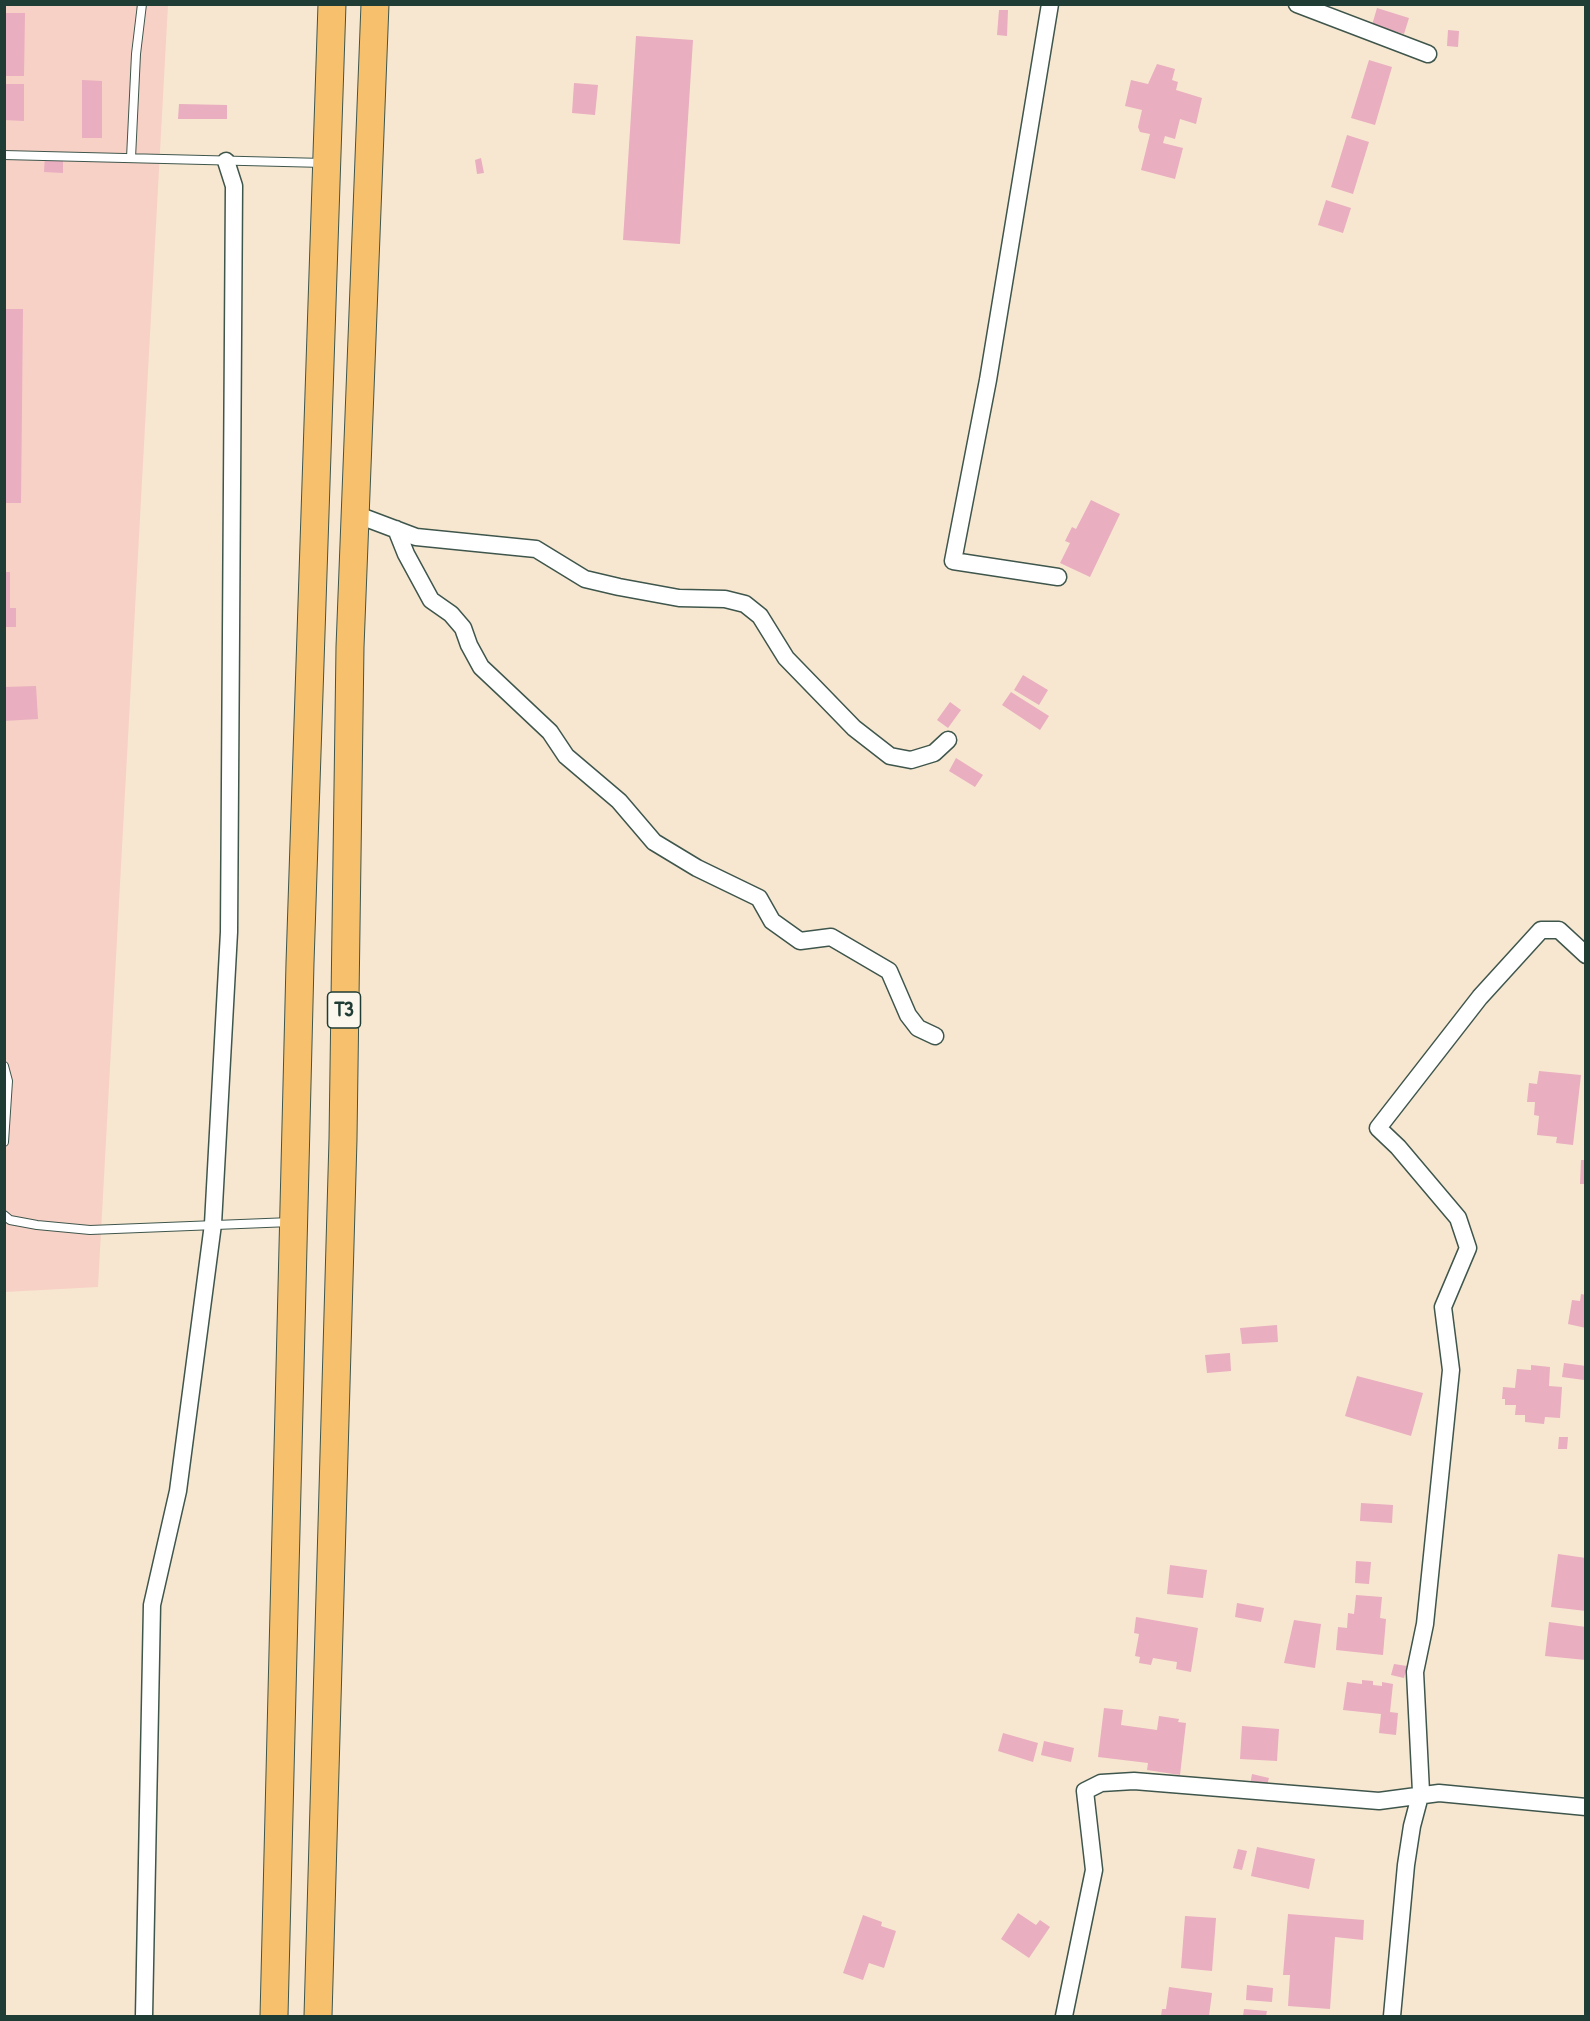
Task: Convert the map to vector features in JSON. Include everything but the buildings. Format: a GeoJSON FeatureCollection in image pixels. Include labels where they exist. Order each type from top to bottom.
{"type":"FeatureCollection","features":[{"type":"Feature","properties":{"kind":"highway","name":"T3"},"geometry":{"type":"LineString","coordinates":[[274,2016],[301,951],[332,4]]}},
{"type":"Feature","properties":{"kind":"highway","name":"T3"},"geometry":{"type":"LineString","coordinates":[[318,2016],[343,1139],[350,647],[375,4]]}},
{"type":"Feature","properties":{"kind":"street"},"geometry":{"type":"LineString","coordinates":[[1050,4],[988,380],[953,561],[1058,577]]}},
{"type":"Feature","properties":{"kind":"street"},"geometry":{"type":"LineString","coordinates":[[1297,4],[1428,54]]}},
{"type":"Feature","properties":{"kind":"street"},"geometry":{"type":"LineString","coordinates":[[144,2016],[152,1605],[178,1491],[213,1224],[228,932],[234,186],[226,160]]}},
{"type":"Feature","properties":{"kind":"street"},"geometry":{"type":"LineString","coordinates":[[355,514],[416,537],[536,549],[585,579],[619,587],[679,598],[725,599],[745,604],[760,616],[786,658],[799,672],[854,728],[890,756],[911,760],[934,753],[948,740]]}},
{"type":"Feature","properties":{"kind":"street"},"geometry":{"type":"LineString","coordinates":[[396,529],[406,554],[431,600],[451,614],[463,628],[481,667],[550,732],[567,756],[619,801],[654,842],[697,868],[759,898],[772,921],[800,941],[831,938],[889,971],[908,1015],[918,1028],[935,1036]]}},
{"type":"Feature","properties":{"kind":"street"},"geometry":{"type":"LineString","coordinates":[[1392,2016],[1406,1865],[1412,1826],[1420,1796],[1414,1672],[1425,1624],[1451,1370],[1443,1306],[1468,1248],[1458,1218],[1398,1147],[1378,1128],[1480,997],[1541,930],[1559,930],[1586,955]]}},
{"type":"Feature","properties":{"kind":"street"},"geometry":{"type":"LineString","coordinates":[[1064,2016],[1094,1869],[1085,1791],[1101,1783],[1134,1781],[1379,1801],[1439,1793],[1586,1807]]}},
{"type":"Feature","properties":{"kind":"lane"},"geometry":{"type":"LineString","coordinates":[[131,158],[136,54],[142,4]]}},
{"type":"Feature","properties":{"kind":"lane"},"geometry":{"type":"LineString","coordinates":[[4,155],[327,163]]}},
{"type":"Feature","properties":{"kind":"lane"},"geometry":{"type":"LineString","coordinates":[[4,1066],[8,1081],[4,1142]]}},
{"type":"Feature","properties":{"kind":"lane"},"geometry":{"type":"LineString","coordinates":[[4,1215],[10,1220],[37,1225],[90,1230],[295,1221]]}},
{"type":"Feature","properties":{"kind":"shaded area"},"geometry":{"type":"Polygon","coordinates":[[[5,5],[168,5],[98,1287],[5,1292],[5,5]]]}}]}
